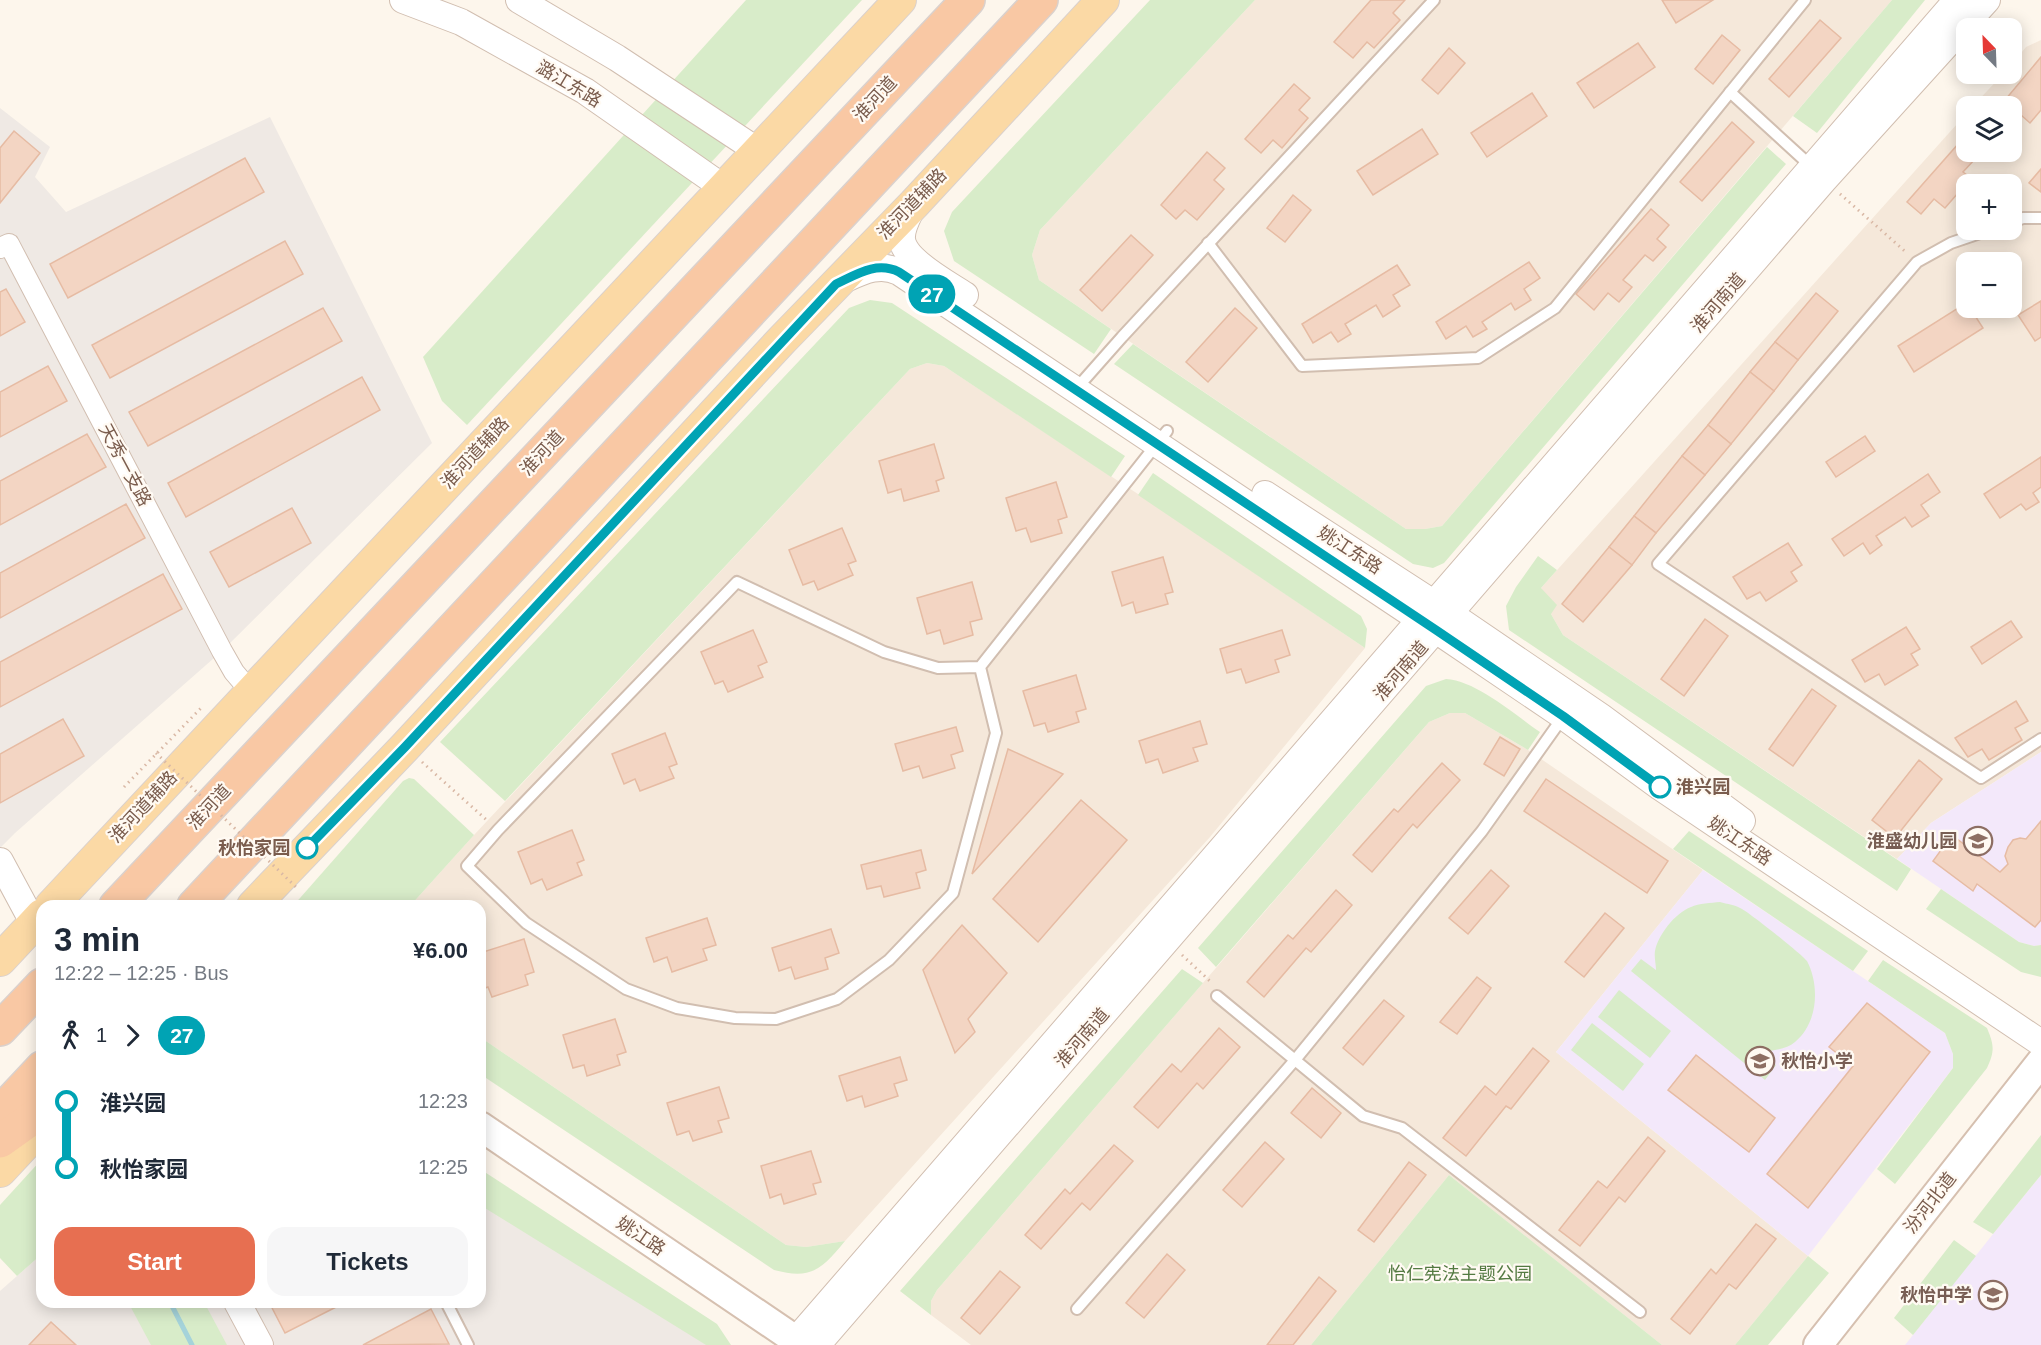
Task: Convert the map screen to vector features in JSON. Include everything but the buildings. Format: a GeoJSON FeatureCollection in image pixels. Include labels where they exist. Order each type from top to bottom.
{"type":"FeatureCollection","features":[{"type":"Feature","properties":{"kind":"highway","name":"淮河道"},"geometry":{"type":"LineString","coordinates":[[122,900],[968,0]]}},
{"type":"Feature","properties":{"kind":"highway"},"geometry":{"type":"LineString","coordinates":[[200,900],[1041,0]]}},
{"type":"Feature","properties":{"kind":"highway"},"geometry":{"type":"LineString","coordinates":[[0,1029],[36,991]]}},
{"type":"Feature","properties":{"kind":"highway"},"geometry":{"type":"LineString","coordinates":[[0,1113],[36,1074]]}},
{"type":"Feature","properties":{"kind":"highway"},"geometry":{"type":"LineString","coordinates":[[0,1141],[36,1115]]}},
{"type":"Feature","properties":{"kind":"main road","name":"淮河道辅路"},"geometry":{"type":"LineString","coordinates":[[56,900],[900,0]]}},
{"type":"Feature","properties":{"kind":"main road","name":"淮河道辅路"},"geometry":{"type":"LineString","coordinates":[[259,900],[405,747],[1103,0]]}},
{"type":"Feature","properties":{"kind":"main road","name":"淮河道辅路"},"geometry":{"type":"LineString","coordinates":[[0,960],[36,921]]}},
{"type":"Feature","properties":{"kind":"main road","name":"汾河北道"},"geometry":{"type":"LineString","coordinates":[[1818,1345],[2041,1062]]}},
{"type":"Feature","properties":{"kind":"main road","name":"姚江路"},"geometry":{"type":"LineString","coordinates":[[486,1130],[805,1343]]}},
{"type":"Feature","properties":{"kind":"main road"},"geometry":{"type":"LineString","coordinates":[[0,1171],[36,1132]]}},
{"type":"Feature","properties":{"kind":"street","name":"潞江东路"},"geometry":{"type":"LineString","coordinates":[[403,0],[461,22],[585,91],[724,188]]}},
{"type":"Feature","properties":{"kind":"street"},"geometry":{"type":"LineString","coordinates":[[519,0],[617,58],[758,151]]}},
{"type":"Feature","properties":{"kind":"street","name":"淮河南道"},"geometry":{"type":"LineString","coordinates":[[805,1343],[1818,173],[1957,0]]}},
{"type":"Feature","properties":{"kind":"street","name":"淮河南道"},"geometry":{"type":"LineString","coordinates":[[1818,173],[1987,0]]}},
{"type":"Feature","properties":{"kind":"street","name":"姚江东路"},"geometry":{"type":"LineString","coordinates":[[914,204],[904,227],[902,239],[905,249],[912,258],[1081,384]]}},
{"type":"Feature","properties":{"kind":"street","name":"天秀一支路"},"geometry":{"type":"LineString","coordinates":[[0,248],[9,244],[222,651],[234,672],[251,692]]}},
{"type":"Feature","properties":{"kind":"street","name":"姚江东路"},"geometry":{"type":"LineString","coordinates":[[836,284],[877,267],[889,267],[1081,384],[1435,617],[1600,716],[1722,808],[2041,1022]]}},
{"type":"Feature","properties":{"kind":"street","name":"姚江东路"},"geometry":{"type":"LineString","coordinates":[[1435,617],[1563,716],[1660,787],[2041,1043]]}},
{"type":"Feature","properties":{"kind":"street","name":"淮河南道"},"geometry":{"type":"LineString","coordinates":[[805,1343],[1167,941],[1435,617]]}},
{"type":"Feature","properties":{"kind":"street"},"geometry":{"type":"LineString","coordinates":[[0,861],[36,907]]}},
{"type":"Feature","properties":{"kind":"street"},"geometry":{"type":"LineString","coordinates":[[240,1308],[260,1345]]}},
{"type":"Feature","properties":{"kind":"lane"},"geometry":{"type":"LineString","coordinates":[[1081,384],[1208,243],[1434,0]]}},
{"type":"Feature","properties":{"kind":"lane"},"geometry":{"type":"LineString","coordinates":[[1208,243],[1302,366],[1478,358],[1555,308],[1805,0]]}},
{"type":"Feature","properties":{"kind":"lane"},"geometry":{"type":"LineString","coordinates":[[1730,92],[1818,173]]}},
{"type":"Feature","properties":{"kind":"lane"},"geometry":{"type":"LineString","coordinates":[[2022,218],[2041,218]]}},
{"type":"Feature","properties":{"kind":"lane"},"geometry":{"type":"LineString","coordinates":[[1960,240],[1917,262],[1658,564],[1981,778],[2041,739]]}},
{"type":"Feature","properties":{"kind":"lane"},"geometry":{"type":"LineString","coordinates":[[980,667],[1163,437]]}},
{"type":"Feature","properties":{"kind":"lane"},"geometry":{"type":"LineString","coordinates":[[737,582],[884,652],[938,668],[980,667],[996,733],[952,893],[889,960],[837,999],[776,1019],[735,1018],[677,1008],[626,989],[526,923],[467,866],[498,830],[737,582]]}},
{"type":"Feature","properties":{"kind":"lane"},"geometry":{"type":"LineString","coordinates":[[1077,1309],[1295,1060],[1482,831],[1563,716]]}},
{"type":"Feature","properties":{"kind":"lane"},"geometry":{"type":"LineString","coordinates":[[1217,996],[1363,1116],[1402,1128],[1640,1312]]}},
{"type":"Feature","properties":{"kind":"lane"},"geometry":{"type":"LineString","coordinates":[[449,1308],[468,1345]]}},
{"type":"Feature","properties":{"kind":"path"},"geometry":{"type":"LineString","coordinates":[[1818,173],[1917,262]]}},
{"type":"Feature","properties":{"kind":"path"},"geometry":{"type":"LineString","coordinates":[[124,787],[203,706]]}},
{"type":"Feature","properties":{"kind":"path"},"geometry":{"type":"LineString","coordinates":[[405,747],[498,830]]}},
{"type":"Feature","properties":{"kind":"path"},"geometry":{"type":"LineString","coordinates":[[156,753],[297,888]]}},
{"type":"Feature","properties":{"kind":"path"},"geometry":{"type":"LineString","coordinates":[[1167,941],[1211,980],[1217,996]]}},
{"type":"Feature","properties":{"kind":"shaded area"},"geometry":{"type":"Polygon","coordinates":[[[1255,0],[1892,0],[1442,526],[1406,529],[1039,280],[1032,255],[1040,230],[1255,0]]]}},
{"type":"Feature","properties":{"kind":"shaded area"},"geometry":{"type":"Polygon","coordinates":[[[2041,40],[2041,752],[1931,823],[1897,859],[1563,635],[1551,614],[1541,588],[1956,125],[1956,162],[2022,162],[2022,96],[1982,96],[1994,84],[2022,84],[2022,52],[2026,47],[2041,40]]]}},
{"type":"Feature","properties":{"kind":"shaded area"},"geometry":{"type":"Polygon","coordinates":[[[0,108],[50,147],[35,177],[66,212],[270,117],[432,443],[222,651],[0,848],[0,108]]]}},
{"type":"Feature","properties":{"kind":"shaded area"},"geometry":{"type":"Polygon","coordinates":[[[927,363],[944,366],[1365,648],[1210,837],[845,1241],[806,1247],[786,1245],[486,1041],[486,900],[415,900],[910,369],[927,363]]]}},
{"type":"Feature","properties":{"kind":"shaded area"},"geometry":{"type":"Polygon","coordinates":[[[1450,713],[1465,713],[1528,750],[1703,870],[1556,1052],[1808,1256],[1735,1345],[1662,1345],[1449,1175],[1311,1345],[971,1345],[931,1315],[931,1301],[937,1290],[1429,722],[1450,713]]]}},
{"type":"Feature","properties":{"kind":"shaded area","name":"淮盛幼儿园"},"geometry":{"type":"Polygon","coordinates":[[[2041,752],[2041,945],[2034,946],[2019,942],[1897,859],[1931,823],[2041,752]]]}},
{"type":"Feature","properties":{"kind":"shaded area","name":"秋怡小学"},"geometry":{"type":"Polygon","coordinates":[[[1703,870],[1945,1033],[1953,1054],[1953,1068],[1808,1256],[1556,1052],[1703,870]]]}},
{"type":"Feature","properties":{"kind":"shaded area","name":"秋怡中学"},"geometry":{"type":"Polygon","coordinates":[[[2041,1175],[2041,1345],[1905,1345],[1993,1234],[2041,1175]]]}},
{"type":"Feature","properties":{"kind":"shaded area"},"geometry":{"type":"Polygon","coordinates":[[[486,1207],[707,1345],[0,1345],[0,1291],[36,1259],[36,1308],[486,1308],[486,1207]]]}},
{"type":"Feature","properties":{"kind":"green space"},"geometry":{"type":"Polygon","coordinates":[[[746,0],[862,0],[467,425],[442,401],[423,357],[746,0]]]}},
{"type":"Feature","properties":{"kind":"green space"},"geometry":{"type":"Polygon","coordinates":[[[1150,0],[1255,0],[1040,230],[1032,255],[1039,280],[1111,329],[1094,354],[954,261],[944,231],[952,212],[1150,0]]]}},
{"type":"Feature","properties":{"kind":"green space"},"geometry":{"type":"Polygon","coordinates":[[[1892,0],[1925,0],[1817,133],[1793,116],[1892,0]]]}},
{"type":"Feature","properties":{"kind":"green space"},"geometry":{"type":"Polygon","coordinates":[[[1767,147],[1786,164],[1444,563],[1433,568],[1413,564],[1114,364],[1133,344],[1406,529],[1442,526],[1767,147]]]}},
{"type":"Feature","properties":{"kind":"green space"},"geometry":{"type":"Polygon","coordinates":[[[870,300],[892,303],[1125,456],[1111,477],[944,366],[927,363],[910,369],[505,801],[440,742],[849,308],[870,300]]]}},
{"type":"Feature","properties":{"kind":"green space"},"geometry":{"type":"Polygon","coordinates":[[[1153,473],[1361,616],[1367,629],[1365,648],[1138,495],[1153,473]]]}},
{"type":"Feature","properties":{"kind":"green space"},"geometry":{"type":"Polygon","coordinates":[[[1538,556],[1557,570],[1541,588],[1557,605],[1551,614],[1563,635],[1911,869],[1897,891],[1509,630],[1506,606],[1516,587],[1538,556]]]}},
{"type":"Feature","properties":{"kind":"green space"},"geometry":{"type":"Polygon","coordinates":[[[1446,679],[1458,681],[1483,692],[1540,732],[1528,750],[1465,713],[1450,713],[1429,722],[1216,967],[1198,948],[1426,686],[1446,679]]]}},
{"type":"Feature","properties":{"kind":"green space"},"geometry":{"type":"Polygon","coordinates":[[[409,778],[414,779],[474,835],[415,900],[298,900],[403,781],[409,778]]]}},
{"type":"Feature","properties":{"kind":"green space"},"geometry":{"type":"Polygon","coordinates":[[[1689,831],[1868,951],[1853,971],[1673,849],[1689,831]]]}},
{"type":"Feature","properties":{"kind":"green space"},"geometry":{"type":"Polygon","coordinates":[[[1941,889],[2019,942],[2034,946],[2041,945],[2041,977],[2021,972],[1926,909],[1941,889]]]}},
{"type":"Feature","properties":{"kind":"green space"},"geometry":{"type":"Polygon","coordinates":[[[1720,902],[1740,908],[1787,943],[1807,961],[1814,982],[1812,1015],[1803,1034],[1791,1045],[1760,1053],[1776,1065],[1765,1080],[1631,971],[1641,959],[1656,970],[1657,945],[1668,925],[1679,914],[1694,906],[1720,902]]]}},
{"type":"Feature","properties":{"kind":"green space"},"geometry":{"type":"Polygon","coordinates":[[[1883,960],[1987,1028],[1993,1048],[1987,1068],[1895,1184],[1877,1169],[1953,1068],[1953,1054],[1945,1033],[1868,981],[1883,960]]]}},
{"type":"Feature","properties":{"kind":"green space"},"geometry":{"type":"Polygon","coordinates":[[[1182,969],[1203,983],[937,1290],[931,1301],[931,1315],[900,1291],[1182,969]]]}},
{"type":"Feature","properties":{"kind":"green space"},"geometry":{"type":"Polygon","coordinates":[[[1619,990],[1671,1031],[1650,1058],[1598,1017],[1619,990]]]}},
{"type":"Feature","properties":{"kind":"green space"},"geometry":{"type":"Polygon","coordinates":[[[1592,1023],[1644,1064],[1623,1091],[1571,1050],[1592,1023]]]}},
{"type":"Feature","properties":{"kind":"green space"},"geometry":{"type":"Polygon","coordinates":[[[486,1041],[786,1245],[806,1247],[845,1241],[830,1259],[815,1270],[798,1274],[774,1270],[486,1078],[486,1041]]]}},
{"type":"Feature","properties":{"kind":"green space"},"geometry":{"type":"Polygon","coordinates":[[[2041,1135],[2041,1175],[1993,1234],[1973,1222],[2041,1135]]]}},
{"type":"Feature","properties":{"kind":"green space"},"geometry":{"type":"Polygon","coordinates":[[[36,1166],[36,1259],[17,1276],[0,1258],[0,1205],[36,1166]]]}},
{"type":"Feature","properties":{"kind":"green space"},"geometry":{"type":"Polygon","coordinates":[[[486,1173],[717,1324],[731,1345],[706,1345],[486,1209],[486,1173]]]}},
{"type":"Feature","properties":{"kind":"green space","name":"怡仁宪法主题公园"},"geometry":{"type":"Polygon","coordinates":[[[1449,1175],[1662,1345],[1311,1345],[1449,1175]]]}},
{"type":"Feature","properties":{"kind":"green space"},"geometry":{"type":"Polygon","coordinates":[[[1954,1240],[1976,1256],[1913,1335],[1894,1318],[1954,1240]]]}},
{"type":"Feature","properties":{"kind":"green space"},"geometry":{"type":"Polygon","coordinates":[[[1808,1256],[1829,1273],[1768,1345],[1735,1345],[1808,1256]]]}},
{"type":"Feature","properties":{"kind":"green space"},"geometry":{"type":"Polygon","coordinates":[[[131,1308],[207,1308],[227,1345],[151,1345],[131,1308]]]}},
{"type":"Feature","properties":{"kind":"waterway"},"geometry":{"type":"LineString","coordinates":[[173,1308],[192,1345]]}},
{"type":"Feature","properties":{"kind":"bus line","name":"27"},"geometry":{"type":"LineString","coordinates":[[307,848],[405,747],[836,284],[877,267],[889,267],[899,272],[1158,443],[1563,716],[1660,787]]}},
{"type":"Feature","properties":{"kind":"place","name":"淮兴园"},"geometry":{"type":"Point","coordinates":[1660,787]}},
{"type":"Feature","properties":{"kind":"place","name":"淮盛幼儿园"},"geometry":{"type":"Point","coordinates":[1978,841]}},
{"type":"Feature","properties":{"kind":"place","name":"秋怡家园"},"geometry":{"type":"Point","coordinates":[307,848]}},
{"type":"Feature","properties":{"kind":"place","name":"秋怡小学"},"geometry":{"type":"Point","coordinates":[1760,1061]}},
{"type":"Feature","properties":{"kind":"place","name":"秋怡中学"},"geometry":{"type":"Point","coordinates":[1993,1295]}}]}
